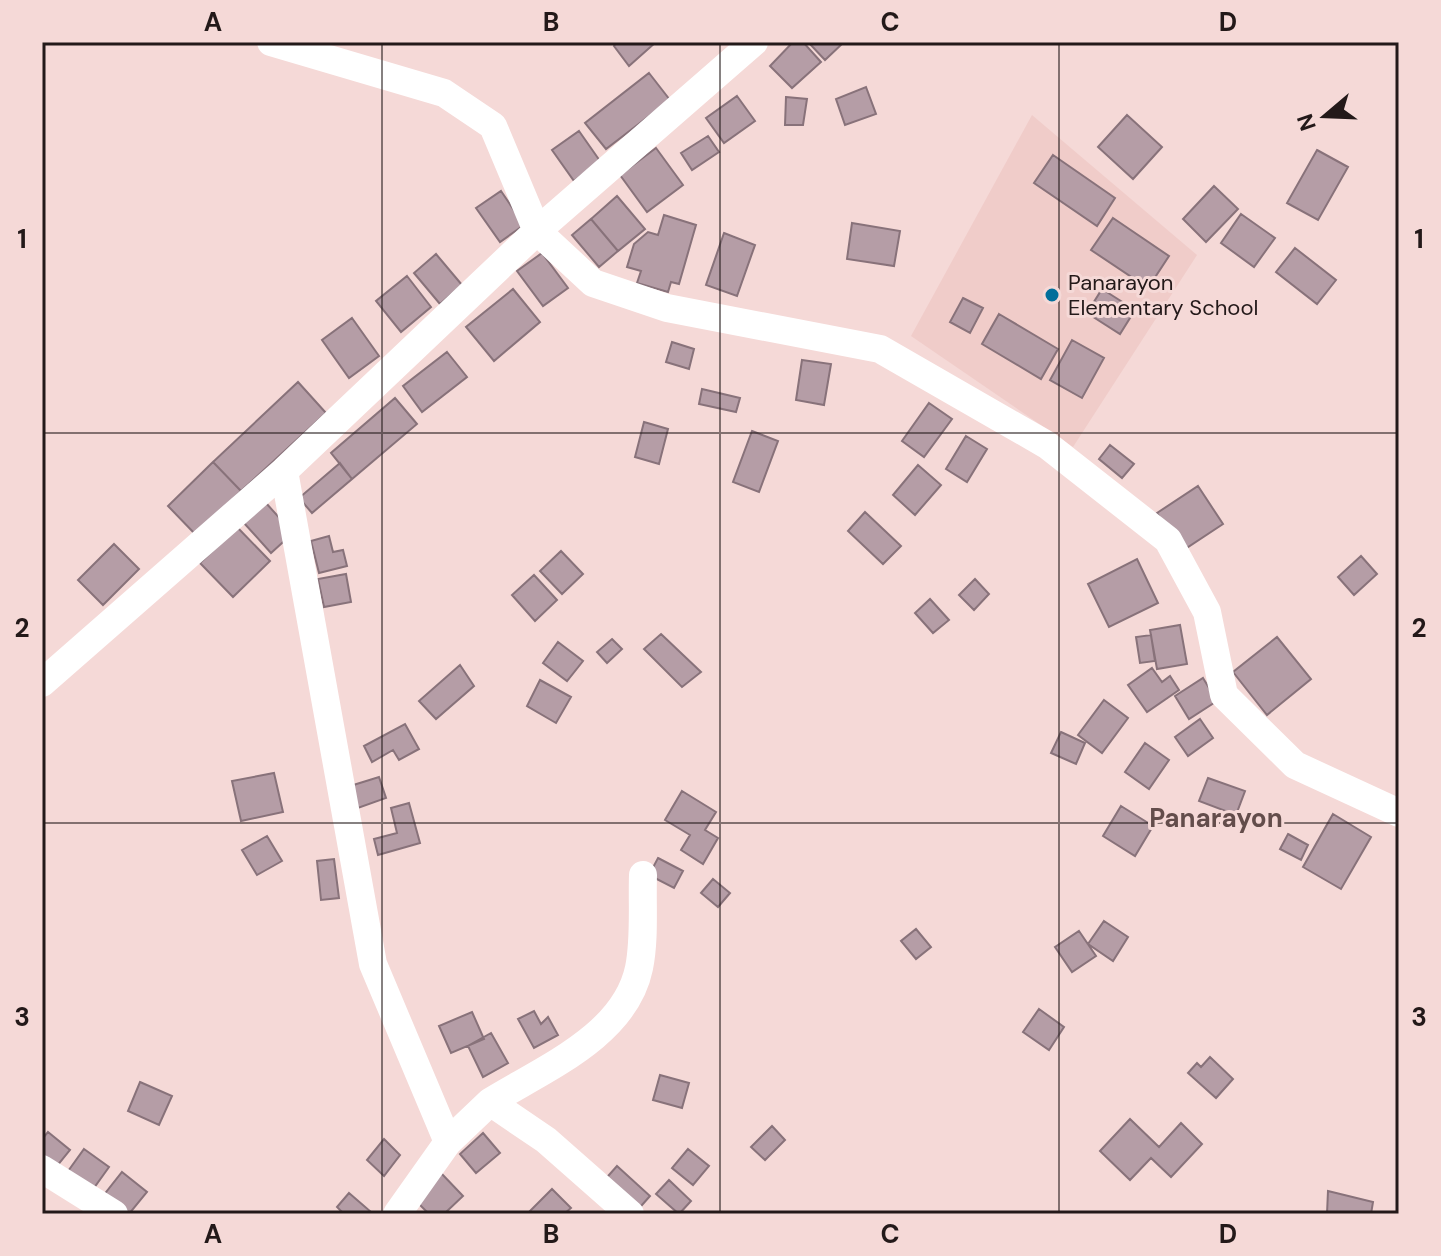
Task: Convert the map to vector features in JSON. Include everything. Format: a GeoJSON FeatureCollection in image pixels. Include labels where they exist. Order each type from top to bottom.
{"type":"FeatureCollection","features":[{"type":"Feature","properties":{"kind":"street"},"geometry":{"type":"LineString","coordinates":[[271,42],[444,93],[493,126],[537,231],[593,283],[667,308],[880,349],[1047,445],[1168,540],[1207,612],[1224,695],[1295,765],[1399,813]]}},
{"type":"Feature","properties":{"kind":"street"},"geometry":{"type":"LineString","coordinates":[[42,683],[284,471],[537,231],[754,42]]}},
{"type":"Feature","properties":{"kind":"street"},"geometry":{"type":"LineString","coordinates":[[284,471],[373,964],[448,1142]]}},
{"type":"Feature","properties":{"kind":"street"},"geometry":{"type":"LineString","coordinates":[[410,1208],[448,1142],[490,1102],[585,1043],[618,1015],[639,969],[643,875]]}},
{"type":"Feature","properties":{"kind":"street"},"geometry":{"type":"LineString","coordinates":[[490,1102],[546,1140],[630,1214]]}},
{"type":"Feature","properties":{"kind":"street"},"geometry":{"type":"LineString","coordinates":[[42,1169],[114,1214]]}},
{"type":"Feature","properties":{"kind":"shaded area","name":"Panarayon Elementary School"},"geometry":{"type":"Polygon","coordinates":[[[1032,115],[1197,255],[1073,447],[911,336],[1032,115]]]}},
{"type":"Feature","properties":{"kind":"building"},"geometry":{"type":"Polygon","coordinates":[[[617,42],[656,42],[629,66],[614,46],[617,42]]]}},
{"type":"Feature","properties":{"kind":"building"},"geometry":{"type":"Polygon","coordinates":[[[793,42],[803,42],[821,62],[792,88],[770,66],[793,42]]]}},
{"type":"Feature","properties":{"kind":"building"},"geometry":{"type":"Polygon","coordinates":[[[808,42],[842,42],[843,43],[825,60],[808,42]]]}},
{"type":"Feature","properties":{"kind":"building"},"geometry":{"type":"Polygon","coordinates":[[[649,73],[670,100],[606,149],[585,123],[649,73]]]}},
{"type":"Feature","properties":{"kind":"building"},"geometry":{"type":"Polygon","coordinates":[[[866,87],[876,114],[845,125],[836,99],[866,87]]]}},
{"type":"Feature","properties":{"kind":"building"},"geometry":{"type":"Polygon","coordinates":[[[737,96],[755,121],[724,143],[706,118],[737,96]]]}},
{"type":"Feature","properties":{"kind":"building"},"geometry":{"type":"Polygon","coordinates":[[[786,97],[807,99],[803,125],[785,125],[786,97]]]}},
{"type":"Feature","properties":{"kind":"building"},"geometry":{"type":"Polygon","coordinates":[[[1127,115],[1162,147],[1133,179],[1098,147],[1127,115]]]}},
{"type":"Feature","properties":{"kind":"building"},"geometry":{"type":"Polygon","coordinates":[[[579,131],[600,161],[574,181],[552,150],[579,131]]]}},
{"type":"Feature","properties":{"kind":"building"},"geometry":{"type":"Polygon","coordinates":[[[708,136],[719,152],[692,170],[681,153],[708,136]]]}},
{"type":"Feature","properties":{"kind":"building"},"geometry":{"type":"Polygon","coordinates":[[[656,148],[683,185],[647,212],[620,175],[656,148]]]}},
{"type":"Feature","properties":{"kind":"building"},"geometry":{"type":"Polygon","coordinates":[[[1317,150],[1348,167],[1318,220],[1287,203],[1317,150]]]}},
{"type":"Feature","properties":{"kind":"building"},"geometry":{"type":"Polygon","coordinates":[[[1053,155],[1115,198],[1097,226],[1034,183],[1053,155]]]}},
{"type":"Feature","properties":{"kind":"building"},"geometry":{"type":"Polygon","coordinates":[[[1214,186],[1238,209],[1206,242],[1183,219],[1214,186]]]}},
{"type":"Feature","properties":{"kind":"building"},"geometry":{"type":"Polygon","coordinates":[[[501,191],[524,225],[500,242],[476,208],[501,191]]]}},
{"type":"Feature","properties":{"kind":"building"},"geometry":{"type":"Polygon","coordinates":[[[617,196],[645,229],[618,251],[591,219],[617,196]]]}},
{"type":"Feature","properties":{"kind":"building"},"geometry":{"type":"Polygon","coordinates":[[[1241,214],[1275,238],[1254,267],[1221,243],[1241,214]]]}},
{"type":"Feature","properties":{"kind":"building"},"geometry":{"type":"Polygon","coordinates":[[[664,215],[696,225],[679,284],[671,282],[668,292],[637,283],[641,271],[627,267],[634,244],[648,232],[658,235],[664,215]]]}},
{"type":"Feature","properties":{"kind":"building"},"geometry":{"type":"Polygon","coordinates":[[[1113,218],[1169,256],[1148,288],[1091,250],[1113,218]]]}},
{"type":"Feature","properties":{"kind":"building"},"geometry":{"type":"Polygon","coordinates":[[[591,219],[618,251],[599,267],[572,235],[591,219]]]}},
{"type":"Feature","properties":{"kind":"building"},"geometry":{"type":"Polygon","coordinates":[[[852,223],[900,231],[894,266],[847,259],[852,223]]]}},
{"type":"Feature","properties":{"kind":"building"},"geometry":{"type":"Polygon","coordinates":[[[724,233],[755,245],[737,296],[706,285],[724,233]]]}},
{"type":"Feature","properties":{"kind":"building"},"geometry":{"type":"Polygon","coordinates":[[[1295,248],[1336,280],[1317,304],[1276,272],[1295,248]]]}},
{"type":"Feature","properties":{"kind":"building"},"geometry":{"type":"Polygon","coordinates":[[[542,253],[568,288],[543,306],[517,271],[542,253]]]}},
{"type":"Feature","properties":{"kind":"building"},"geometry":{"type":"Polygon","coordinates":[[[436,254],[462,285],[440,304],[414,273],[436,254]]]}},
{"type":"Feature","properties":{"kind":"building"},"geometry":{"type":"Polygon","coordinates":[[[407,276],[431,307],[401,332],[376,301],[407,276]]]}},
{"type":"Feature","properties":{"kind":"building"},"geometry":{"type":"Polygon","coordinates":[[[513,289],[540,322],[494,361],[466,327],[513,289]]]}},
{"type":"Feature","properties":{"kind":"building"},"geometry":{"type":"Polygon","coordinates":[[[1102,289],[1135,310],[1120,334],[1087,313],[1102,289]]]}},
{"type":"Feature","properties":{"kind":"building"},"geometry":{"type":"Polygon","coordinates":[[[963,298],[983,308],[970,333],[950,322],[963,298]]]}},
{"type":"Feature","properties":{"kind":"building"},"geometry":{"type":"Polygon","coordinates":[[[999,314],[1058,349],[1041,379],[982,344],[999,314]]]}},
{"type":"Feature","properties":{"kind":"building"},"geometry":{"type":"Polygon","coordinates":[[[352,318],[379,356],[349,378],[322,340],[352,318]]]}},
{"type":"Feature","properties":{"kind":"building"},"geometry":{"type":"Polygon","coordinates":[[[1072,340],[1104,358],[1082,398],[1050,380],[1072,340]]]}},
{"type":"Feature","properties":{"kind":"building"},"geometry":{"type":"Polygon","coordinates":[[[672,342],[694,349],[689,369],[666,362],[672,342]]]}},
{"type":"Feature","properties":{"kind":"building"},"geometry":{"type":"Polygon","coordinates":[[[447,352],[467,377],[422,412],[403,386],[447,352]]]}},
{"type":"Feature","properties":{"kind":"building"},"geometry":{"type":"Polygon","coordinates":[[[802,360],[831,364],[824,405],[796,400],[802,360]]]}},
{"type":"Feature","properties":{"kind":"building"},"geometry":{"type":"Polygon","coordinates":[[[298,382],[326,413],[241,491],[213,462],[298,382]]]}},
{"type":"Feature","properties":{"kind":"building"},"geometry":{"type":"Polygon","coordinates":[[[702,389],[740,398],[736,412],[699,404],[702,389]]]}},
{"type":"Feature","properties":{"kind":"building"},"geometry":{"type":"Polygon","coordinates":[[[395,398],[417,424],[352,479],[331,453],[395,398]]]}},
{"type":"Feature","properties":{"kind":"building"},"geometry":{"type":"Polygon","coordinates":[[[929,403],[952,419],[924,457],[902,441],[929,403]]]}},
{"type":"Feature","properties":{"kind":"building"},"geometry":{"type":"Polygon","coordinates":[[[644,422],[668,429],[659,464],[635,457],[644,422]]]}},
{"type":"Feature","properties":{"kind":"building"},"geometry":{"type":"Polygon","coordinates":[[[752,431],[778,441],[759,492],[733,482],[752,431]]]}},
{"type":"Feature","properties":{"kind":"building"},"geometry":{"type":"Polygon","coordinates":[[[966,436],[987,449],[967,482],[946,469],[966,436]]]}},
{"type":"Feature","properties":{"kind":"building"},"geometry":{"type":"Polygon","coordinates":[[[1110,445],[1134,464],[1122,478],[1099,459],[1110,445]]]}},
{"type":"Feature","properties":{"kind":"building"},"geometry":{"type":"Polygon","coordinates":[[[213,462],[241,491],[196,535],[168,506],[213,462]]]}},
{"type":"Feature","properties":{"kind":"building"},"geometry":{"type":"Polygon","coordinates":[[[340,463],[352,479],[312,513],[299,498],[340,463]]]}},
{"type":"Feature","properties":{"kind":"building"},"geometry":{"type":"Polygon","coordinates":[[[918,465],[941,485],[915,515],[893,495],[918,465]]]}},
{"type":"Feature","properties":{"kind":"building"},"geometry":{"type":"Polygon","coordinates":[[[1198,486],[1223,524],[1182,551],[1157,513],[1198,486]]]}},
{"type":"Feature","properties":{"kind":"building"},"geometry":{"type":"Polygon","coordinates":[[[266,503],[293,533],[271,553],[244,523],[266,503]]]}},
{"type":"Feature","properties":{"kind":"building"},"geometry":{"type":"Polygon","coordinates":[[[865,512],[901,546],[883,564],[848,531],[865,512]]]}},
{"type":"Feature","properties":{"kind":"building"},"geometry":{"type":"Polygon","coordinates":[[[237,527],[270,561],[233,597],[200,563],[237,527]]]}},
{"type":"Feature","properties":{"kind":"building"},"geometry":{"type":"Polygon","coordinates":[[[329,536],[333,552],[343,550],[347,566],[319,573],[311,541],[329,536]]]}},
{"type":"Feature","properties":{"kind":"building"},"geometry":{"type":"Polygon","coordinates":[[[114,544],[139,569],[103,605],[78,580],[114,544]]]}},
{"type":"Feature","properties":{"kind":"building"},"geometry":{"type":"Polygon","coordinates":[[[561,551],[583,574],[562,594],[540,571],[561,551]]]}},
{"type":"Feature","properties":{"kind":"building"},"geometry":{"type":"Polygon","coordinates":[[[1361,556],[1377,574],[1354,595],[1338,577],[1361,556]]]}},
{"type":"Feature","properties":{"kind":"building"},"geometry":{"type":"Polygon","coordinates":[[[1137,559],[1158,603],[1109,627],[1088,584],[1137,559]]]}},
{"type":"Feature","properties":{"kind":"building"},"geometry":{"type":"Polygon","coordinates":[[[346,574],[351,602],[324,607],[318,579],[346,574]]]}},
{"type":"Feature","properties":{"kind":"building"},"geometry":{"type":"Polygon","coordinates":[[[534,575],[557,600],[535,621],[512,595],[534,575]]]}},
{"type":"Feature","properties":{"kind":"building"},"geometry":{"type":"Polygon","coordinates":[[[975,579],[989,594],[974,610],[959,595],[975,579]]]}},
{"type":"Feature","properties":{"kind":"building"},"geometry":{"type":"Polygon","coordinates":[[[930,599],[949,620],[933,633],[915,613],[930,599]]]}},
{"type":"Feature","properties":{"kind":"building"},"geometry":{"type":"Polygon","coordinates":[[[1180,625],[1187,664],[1157,669],[1150,630],[1180,625]]]}},
{"type":"Feature","properties":{"kind":"building"},"geometry":{"type":"Polygon","coordinates":[[[661,634],[701,672],[682,687],[644,649],[661,634]]]}},
{"type":"Feature","properties":{"kind":"building"},"geometry":{"type":"Polygon","coordinates":[[[1151,635],[1155,661],[1140,663],[1136,637],[1151,635]]]}},
{"type":"Feature","properties":{"kind":"building"},"geometry":{"type":"Polygon","coordinates":[[[1277,637],[1311,679],[1267,715],[1233,672],[1277,637]]]}},
{"type":"Feature","properties":{"kind":"building"},"geometry":{"type":"Polygon","coordinates":[[[612,639],[622,649],[607,663],[597,652],[612,639]]]}},
{"type":"Feature","properties":{"kind":"building"},"geometry":{"type":"Polygon","coordinates":[[[558,642],[583,661],[567,681],[543,663],[558,642]]]}},
{"type":"Feature","properties":{"kind":"building"},"geometry":{"type":"Polygon","coordinates":[[[460,665],[474,686],[436,719],[419,701],[460,665]]]}},
{"type":"Feature","properties":{"kind":"building"},"geometry":{"type":"Polygon","coordinates":[[[1152,668],[1162,682],[1170,676],[1179,690],[1147,712],[1128,685],[1152,668]]]}},
{"type":"Feature","properties":{"kind":"building"},"geometry":{"type":"Polygon","coordinates":[[[1203,678],[1217,701],[1189,719],[1175,696],[1203,678]]]}},
{"type":"Feature","properties":{"kind":"building"},"geometry":{"type":"Polygon","coordinates":[[[540,680],[571,697],[556,723],[527,706],[540,680]]]}},
{"type":"Feature","properties":{"kind":"building"},"geometry":{"type":"Polygon","coordinates":[[[1104,700],[1128,718],[1102,753],[1078,735],[1104,700]]]}},
{"type":"Feature","properties":{"kind":"building"},"geometry":{"type":"Polygon","coordinates":[[[1200,719],[1213,738],[1188,756],[1175,737],[1200,719]]]}},
{"type":"Feature","properties":{"kind":"building"},"geometry":{"type":"Polygon","coordinates":[[[405,724],[419,749],[399,760],[393,750],[372,762],[364,746],[405,724]]]}},
{"type":"Feature","properties":{"kind":"building"},"geometry":{"type":"Polygon","coordinates":[[[1061,732],[1085,743],[1076,764],[1051,753],[1061,732]]]}},
{"type":"Feature","properties":{"kind":"building"},"geometry":{"type":"Polygon","coordinates":[[[1145,743],[1169,760],[1149,789],[1125,772],[1145,743]]]}},
{"type":"Feature","properties":{"kind":"building"},"geometry":{"type":"Polygon","coordinates":[[[274,773],[283,812],[241,821],[232,781],[274,773]]]}},
{"type":"Feature","properties":{"kind":"building"},"geometry":{"type":"Polygon","coordinates":[[[379,777],[386,798],[355,809],[347,787],[379,777]]]}},
{"type":"Feature","properties":{"kind":"building"},"geometry":{"type":"Polygon","coordinates":[[[1208,778],[1245,791],[1236,815],[1199,801],[1208,778]]]}},
{"type":"Feature","properties":{"kind":"building"},"geometry":{"type":"Polygon","coordinates":[[[682,791],[716,812],[705,830],[718,838],[703,864],[681,850],[690,835],[665,820],[682,791]]]}},
{"type":"Feature","properties":{"kind":"building"},"geometry":{"type":"Polygon","coordinates":[[[409,803],[420,843],[378,855],[374,839],[397,833],[391,808],[409,803]]]}},
{"type":"Feature","properties":{"kind":"building"},"geometry":{"type":"Polygon","coordinates":[[[1121,806],[1153,826],[1135,856],[1103,836],[1121,806]]]}},
{"type":"Feature","properties":{"kind":"building"},"geometry":{"type":"Polygon","coordinates":[[[1333,814],[1371,837],[1341,889],[1303,867],[1333,814]]]}},
{"type":"Feature","properties":{"kind":"building"},"geometry":{"type":"Polygon","coordinates":[[[1288,834],[1308,845],[1301,860],[1280,849],[1288,834]]]}},
{"type":"Feature","properties":{"kind":"building"},"geometry":{"type":"Polygon","coordinates":[[[267,836],[282,861],[257,875],[242,850],[267,836]]]}},
{"type":"Feature","properties":{"kind":"building"},"geometry":{"type":"Polygon","coordinates":[[[658,858],[683,871],[674,888],[649,875],[658,858]]]}},
{"type":"Feature","properties":{"kind":"building"},"geometry":{"type":"Polygon","coordinates":[[[334,859],[339,898],[321,900],[317,861],[334,859]]]}},
{"type":"Feature","properties":{"kind":"building"},"geometry":{"type":"Polygon","coordinates":[[[713,879],[730,893],[718,907],[701,893],[713,879]]]}},
{"type":"Feature","properties":{"kind":"building"},"geometry":{"type":"Polygon","coordinates":[[[1104,921],[1128,937],[1113,961],[1088,944],[1104,921]]]}},
{"type":"Feature","properties":{"kind":"building"},"geometry":{"type":"Polygon","coordinates":[[[916,929],[931,947],[916,959],[901,941],[916,929]]]}},
{"type":"Feature","properties":{"kind":"building"},"geometry":{"type":"Polygon","coordinates":[[[1079,931],[1096,956],[1072,972],[1055,947],[1079,931]]]}},
{"type":"Feature","properties":{"kind":"building"},"geometry":{"type":"Polygon","coordinates":[[[1039,1009],[1064,1027],[1049,1050],[1023,1032],[1039,1009]]]}},
{"type":"Feature","properties":{"kind":"building"},"geometry":{"type":"Polygon","coordinates":[[[534,1011],[541,1024],[548,1017],[558,1035],[534,1048],[518,1019],[534,1011]]]}},
{"type":"Feature","properties":{"kind":"building"},"geometry":{"type":"Polygon","coordinates":[[[472,1012],[484,1039],[451,1053],[439,1026],[472,1012]]]}},
{"type":"Feature","properties":{"kind":"building"},"geometry":{"type":"Polygon","coordinates":[[[491,1033],[508,1063],[483,1077],[468,1046],[491,1033]]]}},
{"type":"Feature","properties":{"kind":"building"},"geometry":{"type":"Polygon","coordinates":[[[1210,1057],[1233,1079],[1216,1098],[1188,1073],[1197,1063],[1201,1067],[1210,1057]]]}},
{"type":"Feature","properties":{"kind":"building"},"geometry":{"type":"Polygon","coordinates":[[[660,1075],[689,1083],[682,1108],[653,1100],[660,1075]]]}},
{"type":"Feature","properties":{"kind":"building"},"geometry":{"type":"Polygon","coordinates":[[[140,1082],[172,1096],[159,1125],[128,1111],[140,1082]]]}},
{"type":"Feature","properties":{"kind":"building"},"geometry":{"type":"Polygon","coordinates":[[[1130,1119],[1159,1147],[1181,1123],[1202,1144],[1171,1177],[1151,1158],[1130,1180],[1100,1151],[1130,1119]]]}},
{"type":"Feature","properties":{"kind":"building"},"geometry":{"type":"Polygon","coordinates":[[[772,1126],[785,1140],[765,1160],[751,1147],[772,1126]]]}},
{"type":"Feature","properties":{"kind":"building"},"geometry":{"type":"Polygon","coordinates":[[[48,1132],[70,1150],[53,1171],[42,1163],[42,1139],[48,1132]]]}},
{"type":"Feature","properties":{"kind":"building"},"geometry":{"type":"Polygon","coordinates":[[[483,1133],[500,1153],[476,1173],[460,1154],[483,1133]]]}},
{"type":"Feature","properties":{"kind":"building"},"geometry":{"type":"Polygon","coordinates":[[[384,1139],[400,1155],[384,1176],[367,1160],[384,1139]]]}},
{"type":"Feature","properties":{"kind":"building"},"geometry":{"type":"Polygon","coordinates":[[[84,1149],[109,1167],[91,1192],[66,1174],[84,1149]]]}},
{"type":"Feature","properties":{"kind":"building"},"geometry":{"type":"Polygon","coordinates":[[[688,1149],[709,1166],[693,1185],[672,1168],[688,1149]]]}},
{"type":"Feature","properties":{"kind":"building"},"geometry":{"type":"Polygon","coordinates":[[[617,1166],[650,1196],[634,1214],[601,1184],[617,1166]]]}},
{"type":"Feature","properties":{"kind":"building"},"geometry":{"type":"Polygon","coordinates":[[[122,1172],[147,1192],[129,1214],[103,1196],[122,1172]]]}},
{"type":"Feature","properties":{"kind":"building"},"geometry":{"type":"Polygon","coordinates":[[[441,1173],[463,1196],[444,1214],[429,1214],[414,1199],[441,1173]]]}},
{"type":"Feature","properties":{"kind":"building"},"geometry":{"type":"Polygon","coordinates":[[[669,1180],[691,1201],[679,1214],[656,1194],[669,1180]]]}},
{"type":"Feature","properties":{"kind":"building"},"geometry":{"type":"Polygon","coordinates":[[[552,1189],[571,1208],[564,1214],[527,1214],[552,1189]]]}},
{"type":"Feature","properties":{"kind":"building"},"geometry":{"type":"Polygon","coordinates":[[[1328,1191],[1373,1202],[1371,1214],[1327,1214],[1328,1191]]]}},
{"type":"Feature","properties":{"kind":"building"},"geometry":{"type":"Polygon","coordinates":[[[349,1193],[371,1212],[344,1214],[337,1207],[349,1193]]]}},
{"type":"Feature","properties":{"kind":"place","name":"Panarayon Elementary School"},"geometry":{"type":"Point","coordinates":[1052,295]}},
{"type":"Feature","properties":{"kind":"district","name":"Panarayon"},"geometry":{"type":"Point","coordinates":[1216,818]}}]}
